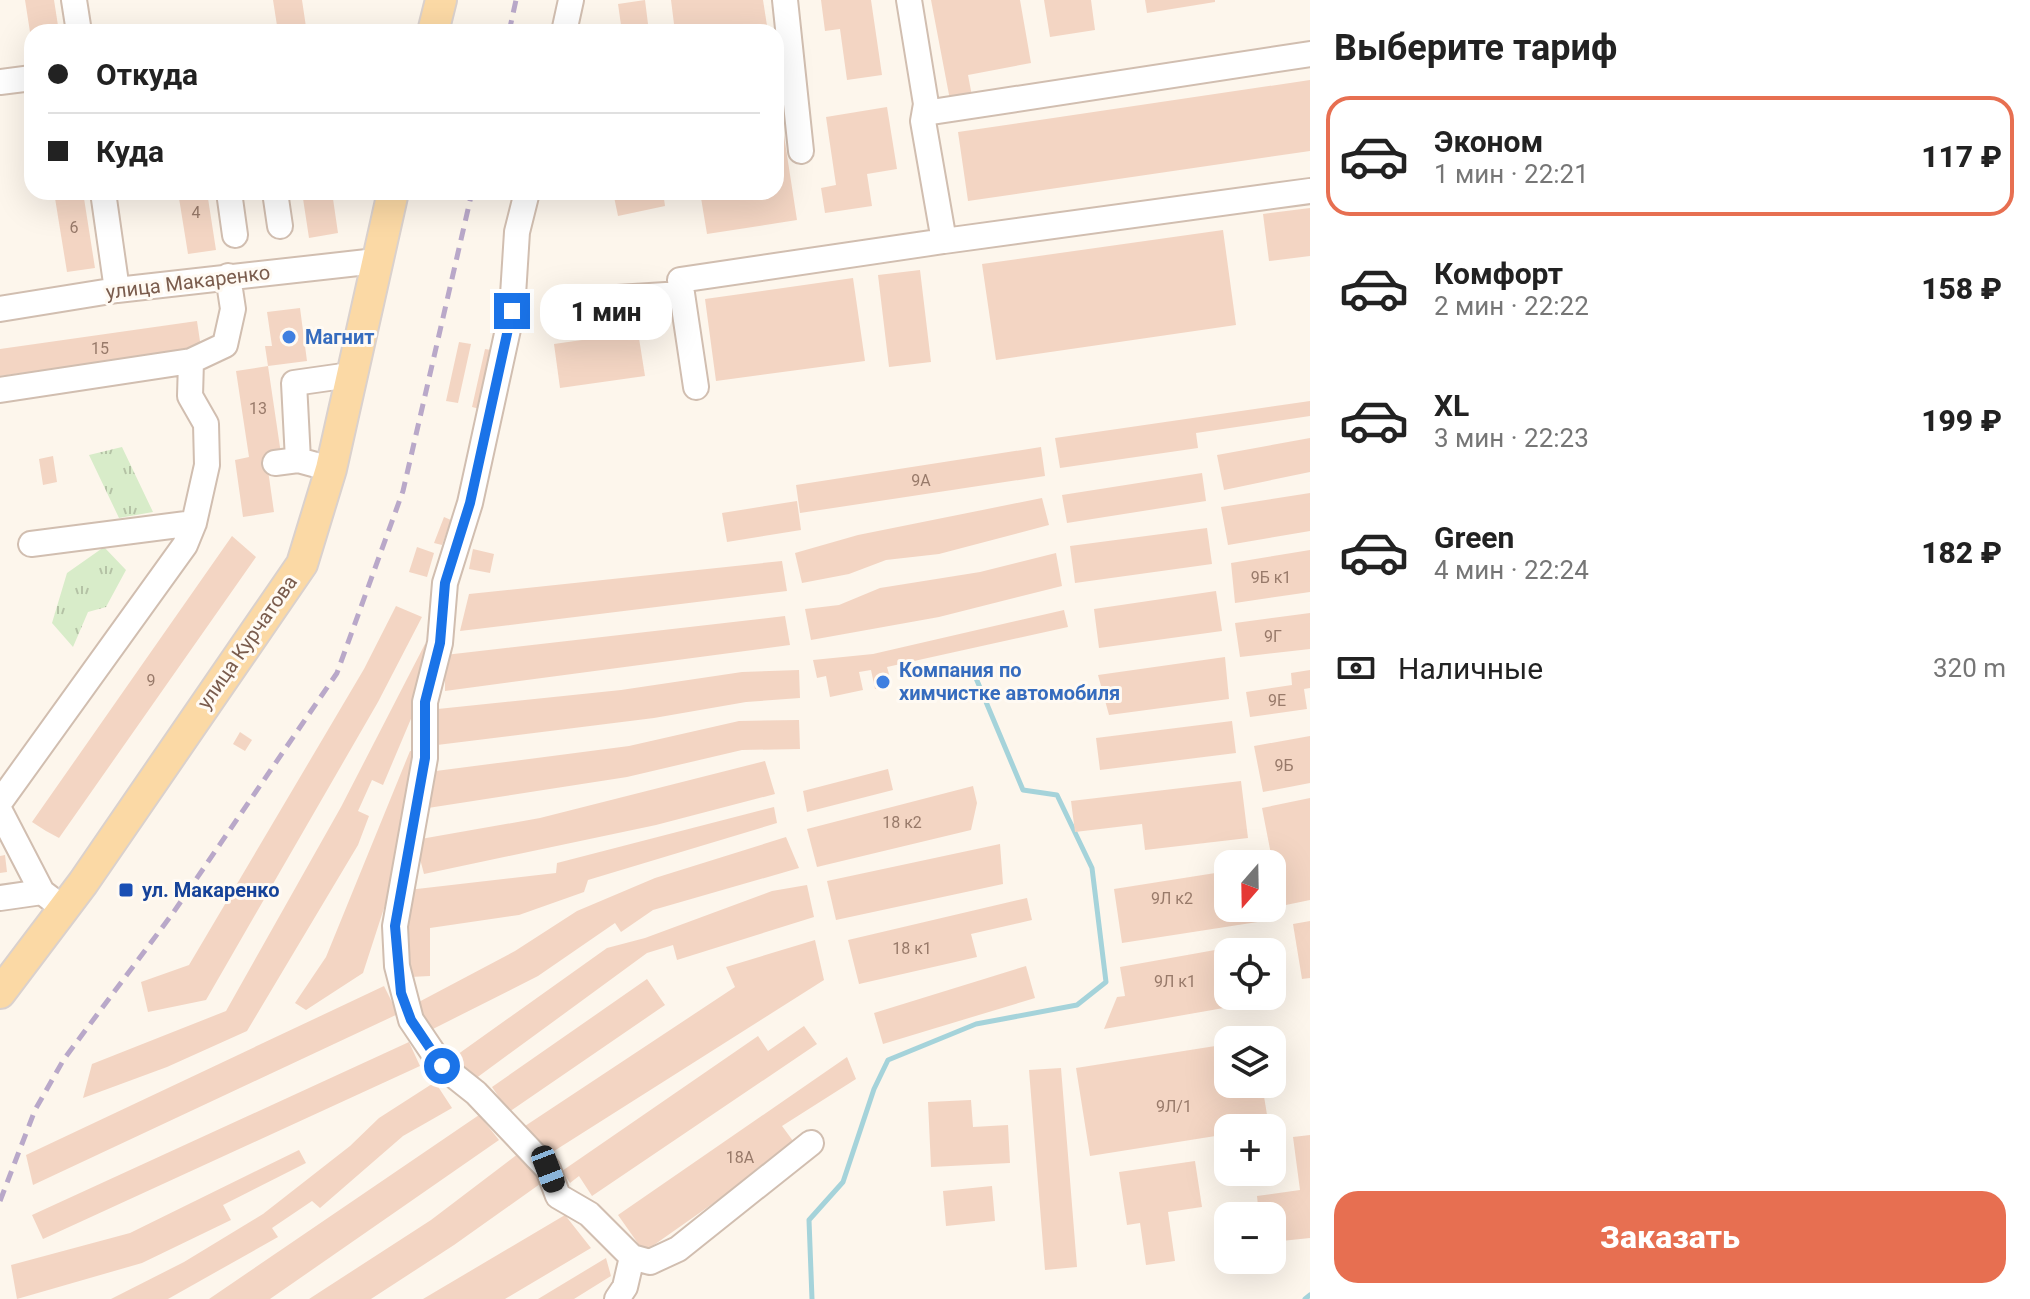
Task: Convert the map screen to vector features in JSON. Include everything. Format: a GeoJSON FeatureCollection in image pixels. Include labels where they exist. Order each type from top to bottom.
{"type":"FeatureCollection","features":[{"type":"Feature","properties":{"kind":"main road"},"geometry":{"type":"LineString","coordinates":[[435,24],[441,0]]}},
{"type":"Feature","properties":{"kind":"main road","name":"улица Курчатова"},"geometry":{"type":"LineString","coordinates":[[0,993],[52,900],[302,564],[331,469],[391,200]]}},
{"type":"Feature","properties":{"kind":"street"},"geometry":{"type":"LineString","coordinates":[[74,0],[78,24]]}},
{"type":"Feature","properties":{"kind":"street"},"geometry":{"type":"LineString","coordinates":[[566,24],[571,0]]}},
{"type":"Feature","properties":{"kind":"street"},"geometry":{"type":"LineString","coordinates":[[785,0],[801,151]]}},
{"type":"Feature","properties":{"kind":"street"},"geometry":{"type":"LineString","coordinates":[[909,0],[925,113],[923,121],[944,241]]}},
{"type":"Feature","properties":{"kind":"street"},"geometry":{"type":"LineString","coordinates":[[925,113],[1310,54]]}},
{"type":"Feature","properties":{"kind":"street"},"geometry":{"type":"LineString","coordinates":[[0,82],[24,79]]}},
{"type":"Feature","properties":{"kind":"street"},"geometry":{"type":"LineString","coordinates":[[696,387],[680,280],[1310,191]]}},
{"type":"Feature","properties":{"kind":"street"},"geometry":{"type":"LineString","coordinates":[[104,200],[117,290]]}},
{"type":"Feature","properties":{"kind":"street"},"geometry":{"type":"LineString","coordinates":[[230,200],[235,235]]}},
{"type":"Feature","properties":{"kind":"street"},"geometry":{"type":"LineString","coordinates":[[276,200],[280,226]]}},
{"type":"Feature","properties":{"kind":"street"},"geometry":{"type":"LineString","coordinates":[[525,200],[517,232],[512,311],[470,503],[445,583],[440,643],[425,702],[425,758],[395,926],[397,966],[411,1020],[442,1066],[476,1093],[548,1169],[558,1196],[589,1214],[632,1257],[650,1262],[678,1249],[811,1143]]}},
{"type":"Feature","properties":{"kind":"street","name":"улица Макаренко"},"geometry":{"type":"LineString","coordinates":[[0,309],[117,290],[376,261]]}},
{"type":"Feature","properties":{"kind":"street"},"geometry":{"type":"LineString","coordinates":[[0,390],[191,361],[225,345],[233,309],[228,276]]}},
{"type":"Feature","properties":{"kind":"street"},"geometry":{"type":"LineString","coordinates":[[569,301],[682,294]]}},
{"type":"Feature","properties":{"kind":"street"},"geometry":{"type":"LineString","coordinates":[[0,802],[184,548],[194,523],[207,465],[206,424],[190,396],[191,361]]}},
{"type":"Feature","properties":{"kind":"street"},"geometry":{"type":"LineString","coordinates":[[331,469],[286,462],[294,383],[350,375]]}},
{"type":"Feature","properties":{"kind":"street"},"geometry":{"type":"LineString","coordinates":[[31,544],[194,523]]}},
{"type":"Feature","properties":{"kind":"street"},"geometry":{"type":"LineString","coordinates":[[0,811],[52,900]]}},
{"type":"Feature","properties":{"kind":"street"},"geometry":{"type":"LineString","coordinates":[[0,898],[52,900]]}},
{"type":"Feature","properties":{"kind":"street"},"geometry":{"type":"LineString","coordinates":[[617,1299],[625,1287],[632,1257]]}},
{"type":"Feature","properties":{"kind":"green space"},"geometry":{"type":"Polygon","coordinates":[[[122,447],[153,512],[119,518],[89,455],[122,447]]]}},
{"type":"Feature","properties":{"kind":"green space"},"geometry":{"type":"Polygon","coordinates":[[[104,547],[126,570],[106,607],[88,612],[73,647],[52,623],[67,573],[104,547]]]}},
{"type":"Feature","properties":{"kind":"building"},"geometry":{"type":"Polygon","coordinates":[[[25,0],[54,0],[58,24],[29,24],[25,0]]]}},
{"type":"Feature","properties":{"kind":"building"},"geometry":{"type":"Polygon","coordinates":[[[273,0],[302,0],[306,24],[277,24],[273,0]]]}},
{"type":"Feature","properties":{"kind":"building"},"geometry":{"type":"Polygon","coordinates":[[[645,0],[648,24],[621,24],[618,4],[645,0]]]}},
{"type":"Feature","properties":{"kind":"building"},"geometry":{"type":"Polygon","coordinates":[[[671,0],[763,0],[767,24],[674,24],[671,0]]]}},
{"type":"Feature","properties":{"kind":"building"},"geometry":{"type":"Polygon","coordinates":[[[821,0],[871,0],[882,75],[847,80],[840,29],[825,31],[821,0]]]}},
{"type":"Feature","properties":{"kind":"building"},"geometry":{"type":"Polygon","coordinates":[[[931,0],[1020,0],[1031,63],[968,75],[972,96],[950,100],[931,0]]]}},
{"type":"Feature","properties":{"kind":"building"},"geometry":{"type":"Polygon","coordinates":[[[1044,0],[1091,0],[1095,30],[1050,37],[1044,0]]]}},
{"type":"Feature","properties":{"kind":"building"},"geometry":{"type":"Polygon","coordinates":[[[1145,0],[1215,0],[1215,2],[1147,13],[1145,0]]]}},
{"type":"Feature","properties":{"kind":"building"},"geometry":{"type":"Polygon","coordinates":[[[1310,80],[1310,151],[968,201],[958,132],[1310,80]]]}},
{"type":"Feature","properties":{"kind":"building"},"geometry":{"type":"Polygon","coordinates":[[[887,107],[897,169],[867,174],[872,206],[825,213],[821,188],[836,185],[826,117],[887,107]]]}},
{"type":"Feature","properties":{"kind":"building"},"geometry":{"type":"Polygon","coordinates":[[[784,136],[797,220],[707,234],[701,200],[784,200],[784,136]]]}},
{"type":"Feature","properties":{"kind":"building"},"geometry":{"type":"Polygon","coordinates":[[[55,200],[84,200],[95,268],[67,272],[55,200]]]}},
{"type":"Feature","properties":{"kind":"building"},"geometry":{"type":"Polygon","coordinates":[[[179,200],[208,200],[216,250],[188,254],[179,200]]]}},
{"type":"Feature","properties":{"kind":"building"},"geometry":{"type":"Polygon","coordinates":[[[303,200],[333,200],[338,233],[309,238],[303,200]]]}},
{"type":"Feature","properties":{"kind":"building"},"geometry":{"type":"Polygon","coordinates":[[[615,200],[664,200],[665,206],[618,216],[615,200]]]}},
{"type":"Feature","properties":{"kind":"building"},"geometry":{"type":"Polygon","coordinates":[[[1310,208],[1310,256],[1269,261],[1263,214],[1310,208]]]}},
{"type":"Feature","properties":{"kind":"building"},"geometry":{"type":"Polygon","coordinates":[[[1223,230],[1236,325],[996,360],[982,264],[1223,230]]]}},
{"type":"Feature","properties":{"kind":"building"},"geometry":{"type":"Polygon","coordinates":[[[920,270],[931,362],[889,367],[878,275],[920,270]]]}},
{"type":"Feature","properties":{"kind":"building"},"geometry":{"type":"Polygon","coordinates":[[[853,278],[865,361],[716,381],[705,299],[853,278]]]}},
{"type":"Feature","properties":{"kind":"building"},"geometry":{"type":"Polygon","coordinates":[[[300,308],[307,361],[268,366],[265,346],[272,346],[267,312],[300,308]]]}},
{"type":"Feature","properties":{"kind":"building"},"geometry":{"type":"Polygon","coordinates":[[[197,321],[201,348],[0,376],[0,349],[197,321]]]}},
{"type":"Feature","properties":{"kind":"building"},"geometry":{"type":"Polygon","coordinates":[[[638,332],[645,376],[560,388],[554,344],[638,332]]]}},
{"type":"Feature","properties":{"kind":"building"},"geometry":{"type":"Polygon","coordinates":[[[459,342],[471,344],[458,403],[446,401],[459,342]]]}},
{"type":"Feature","properties":{"kind":"building"},"geometry":{"type":"Polygon","coordinates":[[[485,349],[497,351],[484,410],[472,407],[485,349]]]}},
{"type":"Feature","properties":{"kind":"building"},"geometry":{"type":"Polygon","coordinates":[[[268,366],[281,454],[266,456],[274,512],[243,517],[235,460],[249,457],[236,371],[268,366]]]}},
{"type":"Feature","properties":{"kind":"building"},"geometry":{"type":"Polygon","coordinates":[[[1310,401],[1310,416],[1196,433],[1198,448],[1060,468],[1055,438],[1310,401]]]}},
{"type":"Feature","properties":{"kind":"building"},"geometry":{"type":"Polygon","coordinates":[[[1310,438],[1310,472],[1224,490],[1217,455],[1310,438]]]}},
{"type":"Feature","properties":{"kind":"building"},"geometry":{"type":"Polygon","coordinates":[[[1041,447],[1045,476],[800,513],[796,485],[1041,447]]]}},
{"type":"Feature","properties":{"kind":"building"},"geometry":{"type":"Polygon","coordinates":[[[53,456],[57,482],[43,485],[39,459],[53,456]]]}},
{"type":"Feature","properties":{"kind":"building"},"geometry":{"type":"Polygon","coordinates":[[[1202,473],[1206,501],[1067,523],[1062,495],[1202,473]]]}},
{"type":"Feature","properties":{"kind":"building"},"geometry":{"type":"Polygon","coordinates":[[[1310,493],[1310,531],[1228,545],[1221,507],[1310,493]]]}},
{"type":"Feature","properties":{"kind":"building"},"geometry":{"type":"Polygon","coordinates":[[[1042,498],[1049,525],[939,554],[886,560],[849,574],[802,583],[795,553],[858,535],[1042,498]]]}},
{"type":"Feature","properties":{"kind":"building"},"geometry":{"type":"Polygon","coordinates":[[[797,501],[801,530],[727,542],[722,513],[797,501]]]}},
{"type":"Feature","properties":{"kind":"building"},"geometry":{"type":"Polygon","coordinates":[[[444,517],[451,520],[442,545],[434,543],[444,517]]]}},
{"type":"Feature","properties":{"kind":"building"},"geometry":{"type":"Polygon","coordinates":[[[1207,528],[1212,564],[1075,583],[1070,546],[1207,528]]]}},
{"type":"Feature","properties":{"kind":"building"},"geometry":{"type":"Polygon","coordinates":[[[232,536],[256,557],[59,838],[32,822],[232,536]]]}},
{"type":"Feature","properties":{"kind":"building"},"geometry":{"type":"Polygon","coordinates":[[[417,547],[434,553],[427,577],[409,572],[417,547]]]}},
{"type":"Feature","properties":{"kind":"building"},"geometry":{"type":"Polygon","coordinates":[[[473,549],[494,554],[490,573],[469,569],[473,549]]]}},
{"type":"Feature","properties":{"kind":"building"},"geometry":{"type":"Polygon","coordinates":[[[1310,550],[1310,592],[1235,603],[1231,563],[1310,550]]]}},
{"type":"Feature","properties":{"kind":"building"},"geometry":{"type":"Polygon","coordinates":[[[1056,553],[1062,586],[939,617],[811,640],[805,609],[839,605],[880,588],[980,572],[1056,553]]]}},
{"type":"Feature","properties":{"kind":"building"},"geometry":{"type":"Polygon","coordinates":[[[782,561],[787,591],[460,631],[469,594],[782,561]]]}},
{"type":"Feature","properties":{"kind":"building"},"geometry":{"type":"Polygon","coordinates":[[[1216,591],[1222,631],[1099,648],[1094,609],[1216,591]]]}},
{"type":"Feature","properties":{"kind":"building"},"geometry":{"type":"Polygon","coordinates":[[[396,606],[422,617],[378,702],[206,1000],[148,1012],[141,982],[189,965],[364,669],[396,606]]]}},
{"type":"Feature","properties":{"kind":"building"},"geometry":{"type":"Polygon","coordinates":[[[1064,610],[1068,627],[887,667],[892,685],[875,689],[871,670],[859,672],[863,690],[830,697],[826,676],[817,678],[813,660],[873,654],[1064,610]]]}},
{"type":"Feature","properties":{"kind":"building"},"geometry":{"type":"Polygon","coordinates":[[[1310,613],[1310,649],[1240,657],[1235,623],[1310,613]]]}},
{"type":"Feature","properties":{"kind":"building"},"geometry":{"type":"Polygon","coordinates":[[[785,616],[790,645],[445,691],[445,655],[785,616]]]}},
{"type":"Feature","properties":{"kind":"building"},"geometry":{"type":"Polygon","coordinates":[[[425,644],[434,650],[416,707],[383,785],[372,780],[358,811],[369,816],[358,845],[247,1031],[167,1067],[83,1098],[92,1064],[226,1011],[341,807],[425,644]]]}},
{"type":"Feature","properties":{"kind":"building"},"geometry":{"type":"Polygon","coordinates":[[[1225,657],[1229,699],[1109,715],[1098,675],[1225,657]]]}},
{"type":"Feature","properties":{"kind":"building"},"geometry":{"type":"Polygon","coordinates":[[[799,670],[800,698],[746,702],[654,718],[429,746],[428,710],[621,690],[742,672],[799,670]]]}},
{"type":"Feature","properties":{"kind":"building"},"geometry":{"type":"Polygon","coordinates":[[[1310,670],[1310,688],[1304,689],[1307,709],[1250,717],[1246,692],[1292,685],[1291,673],[1310,670]]]}},
{"type":"Feature","properties":{"kind":"building"},"geometry":{"type":"Polygon","coordinates":[[[799,720],[800,749],[742,750],[627,777],[428,808],[428,772],[629,746],[739,721],[799,720]]]}},
{"type":"Feature","properties":{"kind":"building"},"geometry":{"type":"Polygon","coordinates":[[[1232,721],[1236,753],[1100,770],[1096,738],[1232,721]]]}},
{"type":"Feature","properties":{"kind":"building"},"geometry":{"type":"Polygon","coordinates":[[[240,732],[252,740],[245,751],[233,744],[240,732]]]}},
{"type":"Feature","properties":{"kind":"building"},"geometry":{"type":"Polygon","coordinates":[[[1310,736],[1310,783],[1263,792],[1254,746],[1310,736]]]}},
{"type":"Feature","properties":{"kind":"building"},"geometry":{"type":"Polygon","coordinates":[[[410,751],[415,752],[397,868],[363,973],[306,1010],[295,1003],[326,957],[410,751]]]}},
{"type":"Feature","properties":{"kind":"building"},"geometry":{"type":"Polygon","coordinates":[[[765,761],[775,794],[656,825],[424,874],[415,840],[540,818],[765,761]]]}},
{"type":"Feature","properties":{"kind":"building"},"geometry":{"type":"Polygon","coordinates":[[[888,769],[893,790],[807,812],[803,791],[888,769]]]}},
{"type":"Feature","properties":{"kind":"building"},"geometry":{"type":"Polygon","coordinates":[[[1241,781],[1248,838],[1145,850],[1142,824],[1075,832],[1071,801],[1241,781]]]}},
{"type":"Feature","properties":{"kind":"building"},"geometry":{"type":"Polygon","coordinates":[[[973,786],[977,803],[971,830],[817,867],[807,829],[973,786]]]}},
{"type":"Feature","properties":{"kind":"building"},"geometry":{"type":"Polygon","coordinates":[[[1310,798],[1310,900],[1286,905],[1286,850],[1270,850],[1262,808],[1310,798]]]}},
{"type":"Feature","properties":{"kind":"building"},"geometry":{"type":"Polygon","coordinates":[[[774,807],[777,823],[588,880],[584,892],[519,915],[430,928],[430,976],[410,977],[408,890],[556,873],[557,863],[774,807]]]}},
{"type":"Feature","properties":{"kind":"building"},"geometry":{"type":"Polygon","coordinates":[[[786,837],[799,868],[653,910],[621,932],[615,923],[538,976],[429,1031],[415,1004],[515,951],[577,911],[655,878],[786,837]]]}},
{"type":"Feature","properties":{"kind":"building"},"geometry":{"type":"Polygon","coordinates":[[[1000,844],[1003,884],[836,920],[827,881],[1000,844]]]}},
{"type":"Feature","properties":{"kind":"building"},"geometry":{"type":"Polygon","coordinates":[[[5,855],[7,872],[0,873],[0,856],[5,855]]]}},
{"type":"Feature","properties":{"kind":"building"},"geometry":{"type":"Polygon","coordinates":[[[1214,873],[1214,922],[1258,922],[1122,943],[1114,889],[1214,873]]]}},
{"type":"Feature","properties":{"kind":"building"},"geometry":{"type":"Polygon","coordinates":[[[807,885],[814,917],[677,960],[673,945],[647,953],[475,1079],[454,1057],[607,948],[645,938],[772,891],[807,885]]]}},
{"type":"Feature","properties":{"kind":"building"},"geometry":{"type":"Polygon","coordinates":[[[1027,898],[1032,920],[971,934],[977,957],[859,984],[848,940],[1027,898]]]}},
{"type":"Feature","properties":{"kind":"building"},"geometry":{"type":"Polygon","coordinates":[[[1310,921],[1310,978],[1302,979],[1293,924],[1310,921]]]}},
{"type":"Feature","properties":{"kind":"building"},"geometry":{"type":"Polygon","coordinates":[[[815,940],[824,980],[543,1158],[522,1128],[735,987],[726,967],[815,940]]]}},
{"type":"Feature","properties":{"kind":"building"},"geometry":{"type":"Polygon","coordinates":[[[1214,950],[1214,1010],[1104,1029],[1117,997],[1125,996],[1120,967],[1214,950]]]}},
{"type":"Feature","properties":{"kind":"building"},"geometry":{"type":"Polygon","coordinates":[[[1026,966],[1035,998],[883,1044],[874,1013],[1026,966]]]}},
{"type":"Feature","properties":{"kind":"building"},"geometry":{"type":"Polygon","coordinates":[[[647,979],[665,1005],[509,1112],[492,1087],[647,979]]]}},
{"type":"Feature","properties":{"kind":"building"},"geometry":{"type":"Polygon","coordinates":[[[384,986],[398,1014],[33,1185],[26,1155],[384,986]]]}},
{"type":"Feature","properties":{"kind":"building"},"geometry":{"type":"Polygon","coordinates":[[[804,1026],[817,1044],[592,1196],[579,1176],[570,1183],[562,1171],[758,1036],[768,1051],[804,1026]]]}},
{"type":"Feature","properties":{"kind":"building"},"geometry":{"type":"Polygon","coordinates":[[[409,1042],[420,1066],[43,1239],[32,1215],[409,1042]]]}},
{"type":"Feature","properties":{"kind":"building"},"geometry":{"type":"Polygon","coordinates":[[[1214,1046],[1214,1098],[1264,1098],[1267,1114],[1214,1114],[1214,1136],[1090,1156],[1076,1068],[1214,1046]]]}},
{"type":"Feature","properties":{"kind":"building"},"geometry":{"type":"Polygon","coordinates":[[[847,1057],[856,1079],[782,1126],[796,1145],[644,1252],[618,1215],[847,1057]]]}},
{"type":"Feature","properties":{"kind":"building"},"geometry":{"type":"Polygon","coordinates":[[[1061,1068],[1077,1267],[1045,1270],[1029,1070],[1061,1068]]]}},
{"type":"Feature","properties":{"kind":"building"},"geometry":{"type":"Polygon","coordinates":[[[435,1082],[452,1108],[403,1136],[320,1208],[312,1201],[272,1228],[278,1237],[168,1299],[111,1299],[184,1262],[263,1214],[350,1146],[379,1118],[435,1082]]]}},
{"type":"Feature","properties":{"kind":"building"},"geometry":{"type":"Polygon","coordinates":[[[971,1100],[973,1127],[1008,1125],[1010,1163],[931,1167],[928,1102],[971,1100]]]}},
{"type":"Feature","properties":{"kind":"building"},"geometry":{"type":"Polygon","coordinates":[[[479,1115],[499,1140],[270,1299],[209,1299],[479,1115]]]}},
{"type":"Feature","properties":{"kind":"building"},"geometry":{"type":"Polygon","coordinates":[[[1310,1135],[1310,1238],[1286,1241],[1286,1202],[1258,1202],[1257,1196],[1300,1190],[1293,1137],[1310,1135]]]}},
{"type":"Feature","properties":{"kind":"building"},"geometry":{"type":"Polygon","coordinates":[[[299,1150],[306,1163],[223,1205],[231,1220],[142,1263],[17,1299],[11,1265],[130,1233],[299,1150]]]}},
{"type":"Feature","properties":{"kind":"building"},"geometry":{"type":"Polygon","coordinates":[[[523,1150],[547,1179],[454,1245],[371,1299],[309,1299],[431,1220],[523,1150]]]}},
{"type":"Feature","properties":{"kind":"building"},"geometry":{"type":"Polygon","coordinates":[[[1195,1161],[1202,1207],[1168,1212],[1175,1261],[1146,1265],[1140,1223],[1127,1225],[1119,1172],[1195,1161]]]}},
{"type":"Feature","properties":{"kind":"building"},"geometry":{"type":"Polygon","coordinates":[[[992,1186],[995,1221],[946,1226],[943,1191],[992,1186]]]}},
{"type":"Feature","properties":{"kind":"building"},"geometry":{"type":"Polygon","coordinates":[[[565,1215],[591,1248],[505,1299],[423,1299],[565,1215]]]}},
{"type":"Feature","properties":{"kind":"building"},"geometry":{"type":"Polygon","coordinates":[[[606,1258],[611,1276],[574,1299],[538,1299],[606,1258]]]}},
{"type":"Feature","properties":{"kind":"waterway"},"geometry":{"type":"LineString","coordinates":[[812,1299],[809,1220],[843,1182],[874,1089],[888,1060],[976,1024],[1077,1005],[1106,982],[1092,868],[1057,795],[1023,790],[973,671]]}},
{"type":"Feature","properties":{"kind":"waterway"},"geometry":{"type":"LineString","coordinates":[[1305,1299],[1310,1295]]}},
{"type":"Feature","properties":{"kind":"railway"},"geometry":{"type":"LineString","coordinates":[[511,24],[516,0]]}},
{"type":"Feature","properties":{"kind":"railway"},"geometry":{"type":"LineString","coordinates":[[0,1201],[35,1110],[64,1059],[173,913],[337,673],[403,491],[470,200]]}},
{"type":"Feature","properties":{"kind":"place","name":"Магнит"},"geometry":{"type":"Point","coordinates":[289,337]}},
{"type":"Feature","properties":{"kind":"place","name":"Компания по химчистке автомобиля"},"geometry":{"type":"Point","coordinates":[883,682]}},
{"type":"Feature","properties":{"kind":"place","name":"ул. Макаренко"},"geometry":{"type":"Point","coordinates":[126,890]}},
{"type":"Feature","properties":{"kind":"route"},"geometry":{"type":"LineString","coordinates":[[442,1066],[411,1020],[401,993],[395,926],[425,758],[425,702],[440,643],[445,583],[470,503],[512,311]]}}]}
